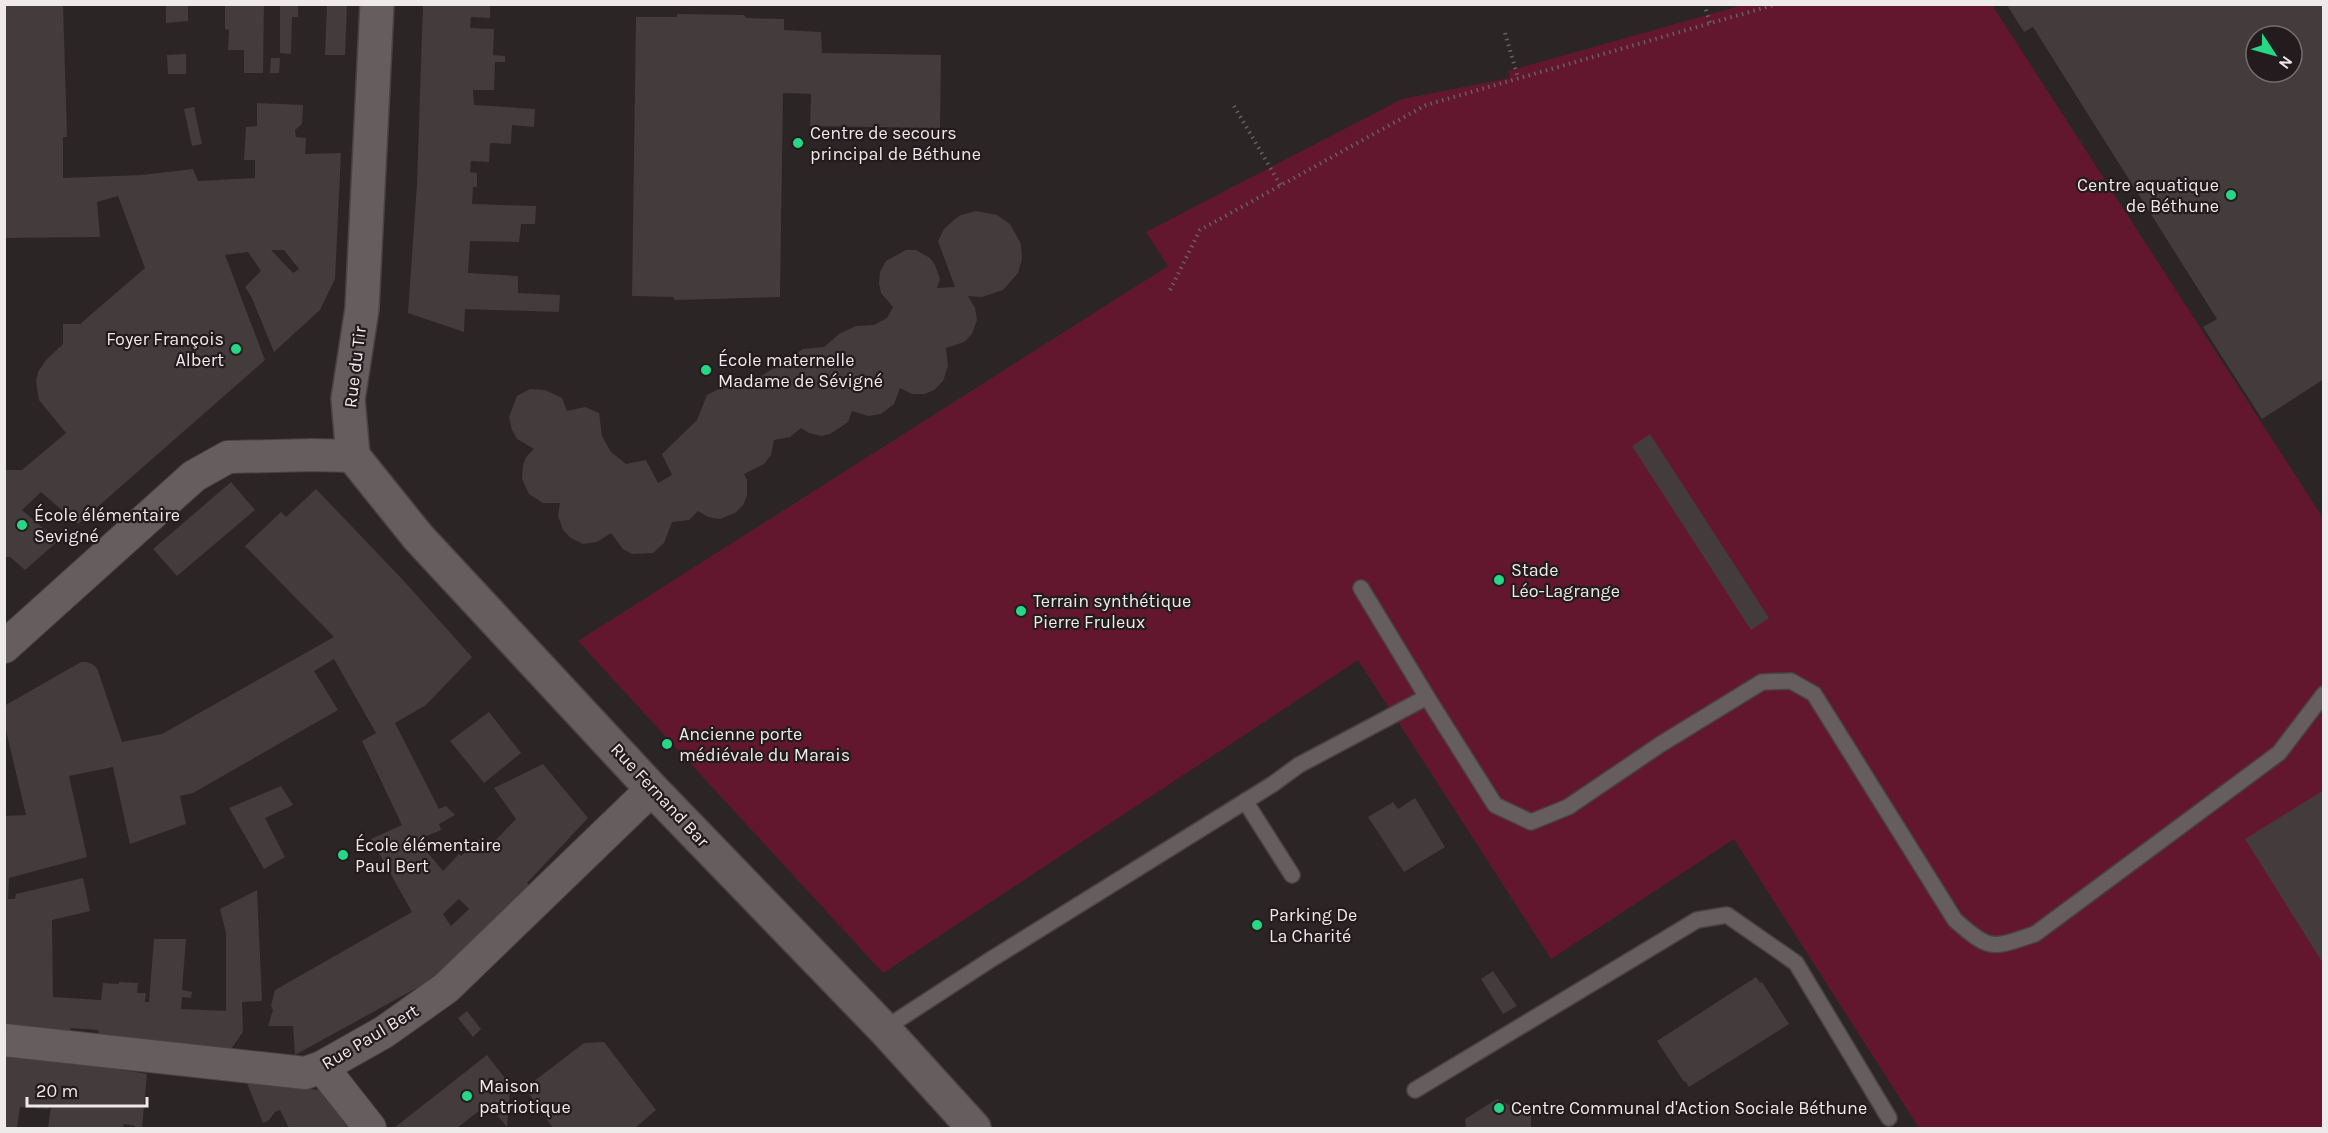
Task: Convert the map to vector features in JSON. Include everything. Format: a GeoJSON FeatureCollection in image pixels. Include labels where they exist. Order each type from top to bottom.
{"type":"FeatureCollection","features":[{"type":"Feature","properties":{"kind":"street","name":"Rue du Tir"},"geometry":{"type":"LineString","coordinates":[[352,456],[348,399],[362,309],[377,4]]}},
{"type":"Feature","properties":{"kind":"street"},"geometry":{"type":"LineString","coordinates":[[4,647],[194,476],[228,457],[313,454],[352,456]]}},
{"type":"Feature","properties":{"kind":"street","name":"Rue Fernand Bar"},"geometry":{"type":"LineString","coordinates":[[352,456],[418,537],[652,789],[884,1029],[974,1128]]}},
{"type":"Feature","properties":{"kind":"street","name":"Rue Paul Bert"},"geometry":{"type":"LineString","coordinates":[[4,1040],[305,1073],[322,1067],[384,1032],[446,988],[652,789]]}},
{"type":"Feature","properties":{"kind":"street"},"geometry":{"type":"LineString","coordinates":[[322,1067],[370,1128]]}},
{"type":"Feature","properties":{"kind":"lane"},"geometry":{"type":"LineString","coordinates":[[1361,588],[1495,805],[1531,822],[1568,807],[1661,744],[1762,682],[1791,681],[1814,694],[1955,920],[1976,940],[1997,946],[2035,934],[2279,753],[2324,694]]}},
{"type":"Feature","properties":{"kind":"lane"},"geometry":{"type":"LineString","coordinates":[[884,1029],[1299,765],[1427,697]]}},
{"type":"Feature","properties":{"kind":"lane"},"geometry":{"type":"LineString","coordinates":[[1245,801],[1292,874]]}},
{"type":"Feature","properties":{"kind":"lane"},"geometry":{"type":"LineString","coordinates":[[1415,1090],[1697,920],[1727,915],[1796,963],[1889,1118]]}},
{"type":"Feature","properties":{"kind":"path"},"geometry":{"type":"LineString","coordinates":[[1704,4],[1710,23]]}},
{"type":"Feature","properties":{"kind":"path"},"geometry":{"type":"LineString","coordinates":[[1170,290],[1200,230],[1425,105],[1777,4]]}},
{"type":"Feature","properties":{"kind":"path"},"geometry":{"type":"LineString","coordinates":[[1505,33],[1518,78]]}},
{"type":"Feature","properties":{"kind":"path"},"geometry":{"type":"LineString","coordinates":[[1234,106],[1281,186]]}},
{"type":"Feature","properties":{"kind":"shaded area","name":"Stade Léo-Lagrange"},"geometry":{"type":"Polygon","coordinates":[[[1743,5],[1992,5],[2323,518],[2323,1128],[1919,1128],[1734,839],[1551,959],[1358,660],[883,973],[578,641],[1168,266],[1146,232],[1402,99],[1510,78],[1508,71],[1743,5]]]}},
{"type":"Feature","properties":{"kind":"building"},"geometry":{"type":"Polygon","coordinates":[[[4,4],[63,4],[67,137],[63,137],[63,178],[142,175],[193,169],[198,181],[255,178],[255,160],[244,160],[246,127],[257,126],[257,103],[303,105],[302,124],[295,130],[296,137],[306,138],[305,154],[341,153],[335,279],[320,310],[274,352],[251,296],[245,287],[261,271],[248,252],[225,255],[265,360],[78,524],[41,492],[22,510],[58,541],[25,570],[10,557],[4,557],[4,470],[22,470],[66,433],[39,400],[36,381],[38,372],[46,360],[63,344],[63,324],[80,324],[145,268],[118,196],[97,202],[100,237],[4,238],[4,4]],[[271,250],[293,273],[299,269],[284,250],[271,250]]]}},
{"type":"Feature","properties":{"kind":"building"},"geometry":{"type":"Polygon","coordinates":[[[166,4],[188,4],[188,21],[166,23],[166,4]]]}},
{"type":"Feature","properties":{"kind":"building"},"geometry":{"type":"Polygon","coordinates":[[[225,4],[264,4],[263,73],[244,73],[244,50],[228,50],[229,30],[225,29],[225,4]]]}},
{"type":"Feature","properties":{"kind":"building"},"geometry":{"type":"Polygon","coordinates":[[[280,4],[298,4],[298,17],[292,17],[291,54],[280,53],[280,4]]]}},
{"type":"Feature","properties":{"kind":"building"},"geometry":{"type":"Polygon","coordinates":[[[327,4],[347,4],[345,55],[325,55],[327,4]]]}},
{"type":"Feature","properties":{"kind":"building"},"geometry":{"type":"Polygon","coordinates":[[[423,4],[490,4],[490,18],[471,17],[470,28],[494,29],[493,55],[505,56],[505,62],[495,62],[494,90],[473,90],[474,105],[535,109],[534,127],[512,125],[511,144],[490,143],[489,162],[471,161],[470,172],[477,173],[477,187],[473,187],[472,204],[536,206],[535,224],[521,224],[519,242],[470,241],[468,273],[518,276],[518,293],[560,295],[559,312],[465,309],[464,332],[408,313],[417,184],[423,4]]]}},
{"type":"Feature","properties":{"kind":"building","name":"Centre aquatique de Béthune"},"geometry":{"type":"Polygon","coordinates":[[[2007,5],[2324,5],[2324,379],[2262,419],[2203,327],[2217,319],[2033,27],[2024,32],[2007,5]]]}},
{"type":"Feature","properties":{"kind":"building"},"geometry":{"type":"Polygon","coordinates":[[[677,14],[744,15],[746,18],[784,19],[784,30],[821,32],[822,53],[941,55],[940,128],[810,126],[811,94],[783,93],[780,297],[674,300],[674,297],[632,296],[636,17],[677,17],[677,14]]]}},
{"type":"Feature","properties":{"kind":"building"},"geometry":{"type":"Polygon","coordinates":[[[186,54],[186,74],[168,74],[167,55],[186,54]]]}},
{"type":"Feature","properties":{"kind":"building"},"geometry":{"type":"Polygon","coordinates":[[[271,58],[280,58],[279,73],[270,73],[271,58]]]}},
{"type":"Feature","properties":{"kind":"building"},"geometry":{"type":"Polygon","coordinates":[[[194,107],[202,144],[192,146],[184,109],[194,107]]]}},
{"type":"Feature","properties":{"kind":"building"},"geometry":{"type":"Polygon","coordinates":[[[976,211],[997,215],[1010,224],[1021,244],[1022,259],[1018,273],[1003,290],[982,297],[968,296],[975,308],[977,320],[972,334],[964,342],[946,348],[948,366],[943,381],[934,390],[925,394],[912,394],[900,388],[894,404],[881,414],[868,416],[852,411],[848,422],[830,434],[821,436],[801,428],[790,437],[774,440],[771,455],[764,464],[744,474],[747,480],[747,496],[743,505],[735,513],[720,519],[708,517],[698,511],[689,520],[672,522],[664,543],[653,553],[632,554],[623,549],[611,533],[597,542],[583,544],[571,538],[563,530],[558,516],[560,503],[543,503],[529,494],[522,479],[523,465],[526,457],[534,449],[517,439],[509,417],[517,396],[530,389],[545,390],[562,398],[567,411],[585,407],[599,413],[602,436],[611,452],[626,464],[646,460],[658,483],[672,475],[662,454],[697,420],[707,395],[727,385],[757,379],[803,349],[824,347],[839,334],[856,326],[874,325],[887,318],[893,307],[881,293],[879,283],[880,272],[886,261],[906,250],[916,250],[930,258],[935,265],[940,279],[937,288],[955,287],[938,241],[944,229],[955,219],[976,211]]]}},
{"type":"Feature","properties":{"kind":"building"},"geometry":{"type":"Polygon","coordinates":[[[1650,434],[1769,618],[1751,630],[1632,446],[1650,434]]]}},
{"type":"Feature","properties":{"kind":"building"},"geometry":{"type":"Polygon","coordinates":[[[231,482],[255,510],[177,576],[153,549],[231,482]]]}},
{"type":"Feature","properties":{"kind":"building"},"geometry":{"type":"Polygon","coordinates":[[[316,489],[403,580],[472,657],[426,705],[395,723],[439,809],[446,806],[455,815],[439,824],[441,830],[417,840],[443,871],[459,854],[461,856],[480,838],[489,847],[516,819],[494,788],[543,764],[588,818],[527,883],[529,885],[462,963],[295,1055],[293,1026],[268,1026],[273,1010],[271,1006],[275,990],[412,912],[371,839],[402,825],[362,741],[376,733],[334,659],[314,671],[338,710],[193,793],[180,796],[186,824],[130,844],[113,767],[69,776],[87,857],[9,878],[8,899],[15,899],[16,894],[83,878],[90,911],[52,920],[53,997],[101,1000],[103,983],[119,984],[119,982],[138,983],[137,993],[146,993],[145,1002],[149,1002],[154,939],[186,939],[182,990],[192,992],[191,998],[182,997],[181,1009],[226,1011],[226,933],[220,909],[257,890],[262,1001],[242,1002],[243,1032],[229,1052],[100,1037],[98,1030],[71,1028],[70,1033],[4,1026],[4,816],[26,815],[4,722],[4,706],[81,662],[86,662],[97,668],[122,742],[162,734],[334,637],[245,546],[281,512],[286,517],[316,489]],[[459,899],[443,914],[451,926],[469,909],[459,899]]]}},
{"type":"Feature","properties":{"kind":"building"},"geometry":{"type":"Polygon","coordinates":[[[489,712],[521,753],[484,783],[450,741],[489,712]]]}},
{"type":"Feature","properties":{"kind":"building"},"geometry":{"type":"Polygon","coordinates":[[[281,786],[293,805],[265,818],[285,857],[264,869],[229,808],[281,786]]]}},
{"type":"Feature","properties":{"kind":"building"},"geometry":{"type":"Polygon","coordinates":[[[2324,790],[2324,965],[2245,839],[2324,790]]]}},
{"type":"Feature","properties":{"kind":"building"},"geometry":{"type":"Polygon","coordinates":[[[1415,798],[1445,847],[1404,872],[1368,817],[1393,802],[1398,809],[1415,798]]]}},
{"type":"Feature","properties":{"kind":"building"},"geometry":{"type":"Polygon","coordinates":[[[1493,971],[1517,1006],[1503,1014],[1481,979],[1493,971]]]}},
{"type":"Feature","properties":{"kind":"building"},"geometry":{"type":"Polygon","coordinates":[[[1756,977],[1760,983],[1762,982],[1789,1024],[1689,1087],[1657,1041],[1756,977]]]}},
{"type":"Feature","properties":{"kind":"building"},"geometry":{"type":"Polygon","coordinates":[[[467,1011],[481,1029],[473,1037],[458,1018],[467,1011]]]}},
{"type":"Feature","properties":{"kind":"building"},"geometry":{"type":"Polygon","coordinates":[[[604,1042],[656,1110],[635,1128],[553,1128],[525,1088],[584,1043],[604,1042]]]}},
{"type":"Feature","properties":{"kind":"building","name":"Maison patriotique"},"geometry":{"type":"Polygon","coordinates":[[[487,1055],[512,1087],[510,1088],[507,1127],[488,1104],[457,1128],[394,1128],[487,1055]]]}},
{"type":"Feature","properties":{"kind":"building"},"geometry":{"type":"Polygon","coordinates":[[[4,1056],[56,1059],[147,1074],[142,1128],[124,1124],[123,1128],[48,1128],[51,1106],[48,1109],[20,1107],[17,1128],[4,1128],[4,1056]]]}},
{"type":"Feature","properties":{"kind":"building"},"geometry":{"type":"Polygon","coordinates":[[[247,1083],[320,1090],[348,1128],[289,1128],[280,1110],[263,1123],[247,1083]]]}},
{"type":"Feature","properties":{"kind":"building","name":"Centre Communal d'Action Sociale Béthune"},"geometry":{"type":"Polygon","coordinates":[[[1497,1099],[1531,1116],[1531,1128],[1466,1128],[1465,1119],[1497,1099]]]}},
{"type":"Feature","properties":{"kind":"place","name":"Centre de secours principal de Béthune"},"geometry":{"type":"Point","coordinates":[798,143]}},
{"type":"Feature","properties":{"kind":"place","name":"Centre aquatique de Béthune"},"geometry":{"type":"Point","coordinates":[2231,195]}},
{"type":"Feature","properties":{"kind":"place","name":"Foyer François Albert"},"geometry":{"type":"Point","coordinates":[236,349]}},
{"type":"Feature","properties":{"kind":"place","name":"École maternelle Madame de Sévigné"},"geometry":{"type":"Point","coordinates":[706,370]}},
{"type":"Feature","properties":{"kind":"place","name":"École élémentaire Sevigné"},"geometry":{"type":"Point","coordinates":[22,525]}},
{"type":"Feature","properties":{"kind":"place","name":"Stade Léo-Lagrange"},"geometry":{"type":"Point","coordinates":[1499,580]}},
{"type":"Feature","properties":{"kind":"place","name":"Terrain synthétique Pierre Fruleux"},"geometry":{"type":"Point","coordinates":[1021,611]}},
{"type":"Feature","properties":{"kind":"place","name":"Ancienne porte médiévale du Marais"},"geometry":{"type":"Point","coordinates":[667,744]}},
{"type":"Feature","properties":{"kind":"place","name":"École élémentaire Paul Bert"},"geometry":{"type":"Point","coordinates":[343,855]}},
{"type":"Feature","properties":{"kind":"place","name":"Parking De La Charité"},"geometry":{"type":"Point","coordinates":[1257,925]}},
{"type":"Feature","properties":{"kind":"place","name":"Maison patriotique"},"geometry":{"type":"Point","coordinates":[467,1096]}},
{"type":"Feature","properties":{"kind":"place","name":"Centre Communal d'Action Sociale Béthune"},"geometry":{"type":"Point","coordinates":[1499,1108]}}]}
